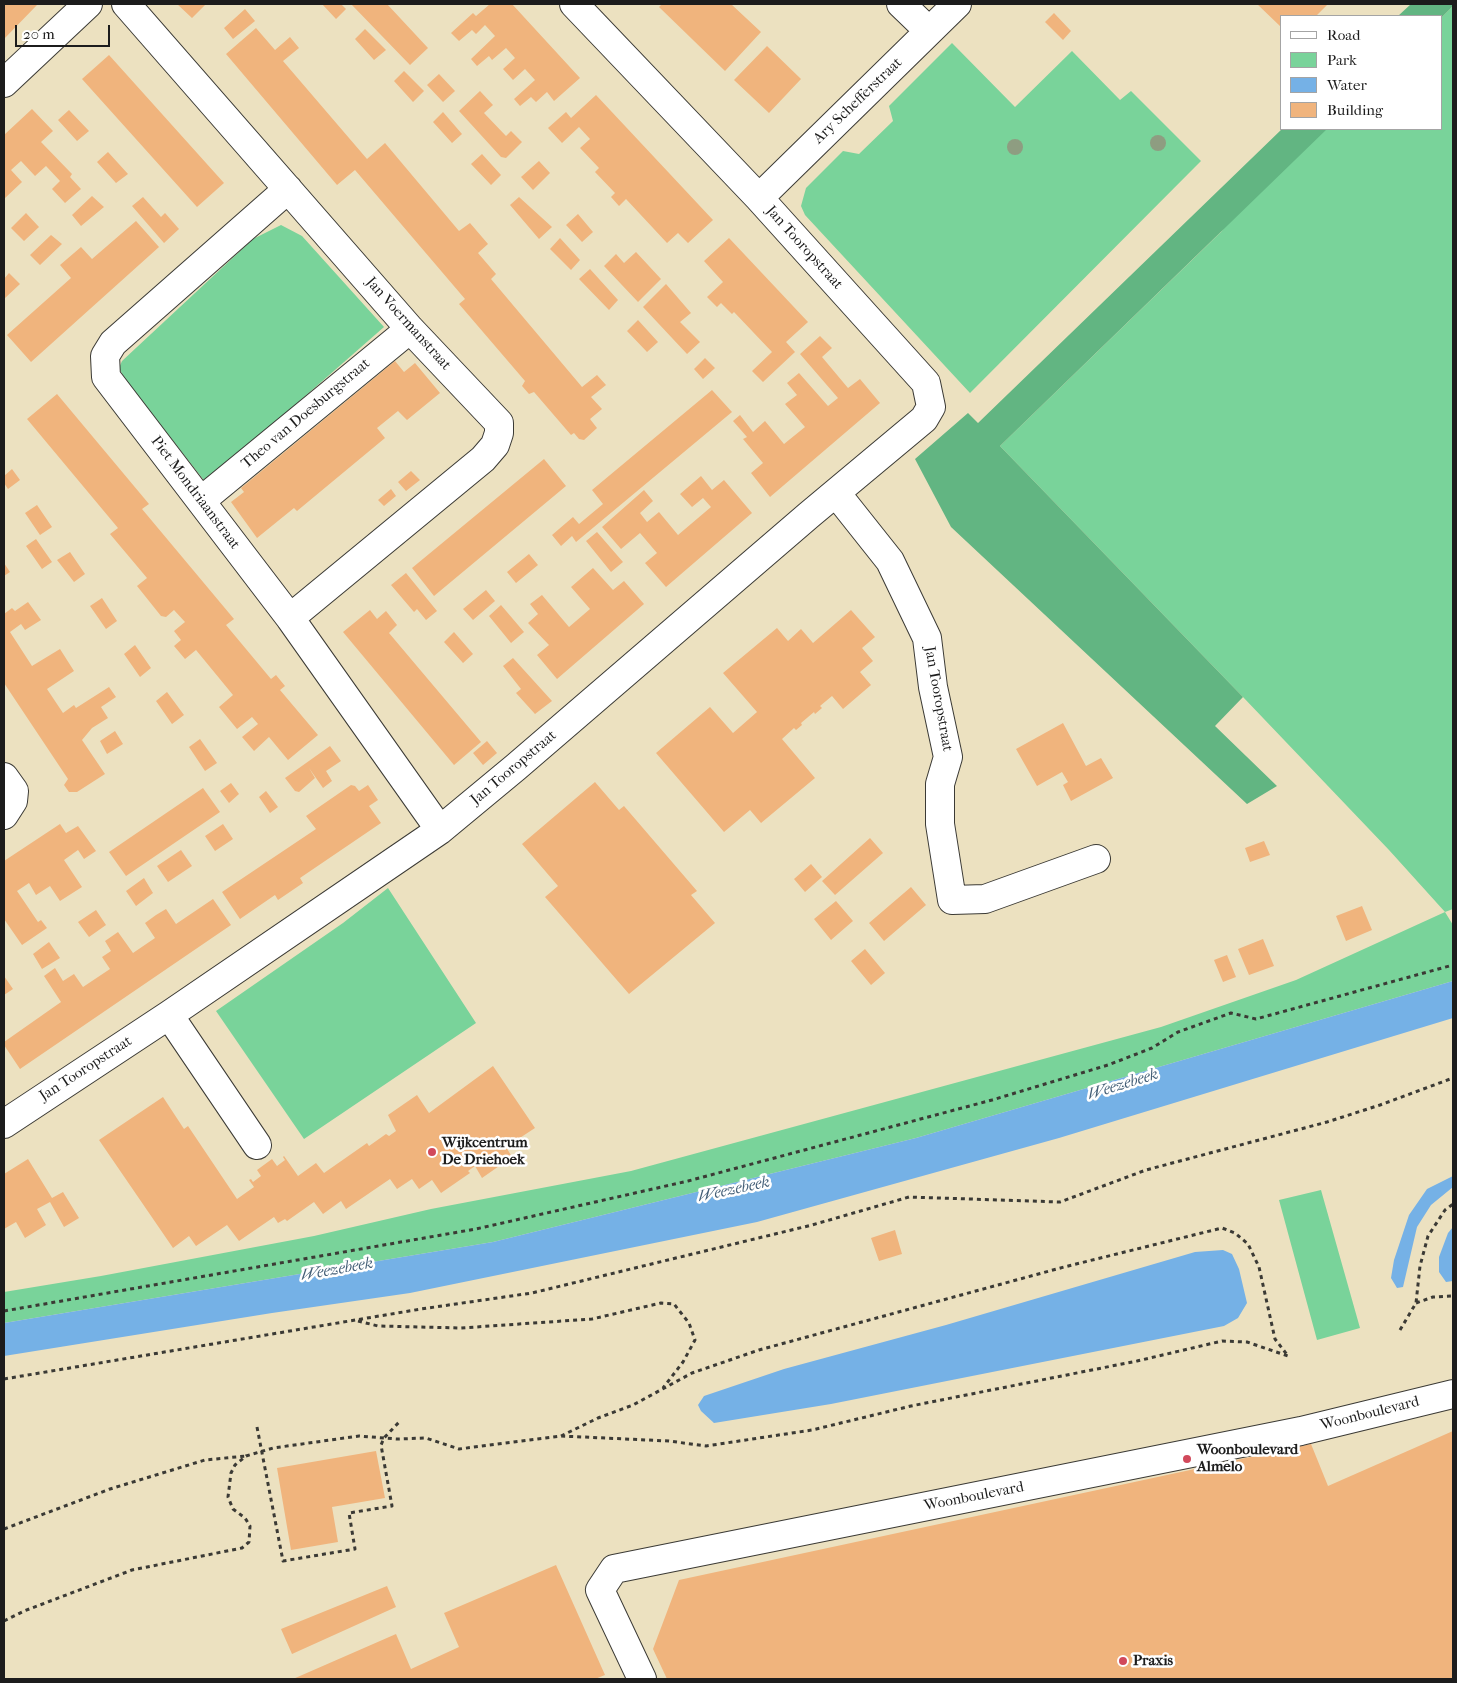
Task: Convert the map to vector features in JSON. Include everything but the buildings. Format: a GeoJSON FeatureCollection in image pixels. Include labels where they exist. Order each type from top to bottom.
{"type":"FeatureCollection","features":[{"type":"Feature","properties":{"kind":"street"},"geometry":{"type":"LineString","coordinates":[[4,82],[88,4]]}},
{"type":"Feature","properties":{"kind":"street","name":"Jan Voermanstraat"},"geometry":{"type":"LineString","coordinates":[[126,4],[410,328],[499,423],[499,433],[495,445],[484,459],[290,618]]}},
{"type":"Feature","properties":{"kind":"street","name":"Jan Tooropstraat"},"geometry":{"type":"LineString","coordinates":[[4,1124],[169,1015],[440,830],[524,761],[836,492],[924,419],[931,407],[931,396],[926,384],[759,198],[574,4]]}},
{"type":"Feature","properties":{"kind":"street"},"geometry":{"type":"LineString","coordinates":[[901,4],[929,31]]}},
{"type":"Feature","properties":{"kind":"street","name":"Ary Schefferstraat"},"geometry":{"type":"LineString","coordinates":[[759,198],[957,4]]}},
{"type":"Feature","properties":{"kind":"street","name":"Piet Mondriaanstraat"},"geometry":{"type":"LineString","coordinates":[[288,189],[113,343],[105,356],[106,377],[202,500],[290,618],[440,830]]}},
{"type":"Feature","properties":{"kind":"street","name":"Theo van Doesburgstraat"},"geometry":{"type":"LineString","coordinates":[[202,500],[410,328]]}},
{"type":"Feature","properties":{"kind":"street","name":"Jan Tooropstraat"},"geometry":{"type":"LineString","coordinates":[[836,492],[890,560],[927,638],[933,686],[948,758],[940,784],[940,824],[952,900],[985,899],[1096,859]]}},
{"type":"Feature","properties":{"kind":"street"},"geometry":{"type":"LineString","coordinates":[[4,777],[14,791],[14,801],[4,815]]}},
{"type":"Feature","properties":{"kind":"street"},"geometry":{"type":"LineString","coordinates":[[169,1015],[257,1145]]}},
{"type":"Feature","properties":{"kind":"street","name":"Woonboulevard"},"geometry":{"type":"LineString","coordinates":[[642,1679],[600,1590],[614,1569],[1300,1431],[1453,1394]]}},
{"type":"Feature","properties":{"kind":"path"},"geometry":{"type":"LineString","coordinates":[[4,1311],[476,1229],[688,1181],[992,1100],[1108,1065],[1152,1048],[1178,1032],[1230,1013],[1256,1019],[1453,965]]}},
{"type":"Feature","properties":{"kind":"path"},"geometry":{"type":"LineString","coordinates":[[4,1379],[355,1320],[532,1293],[812,1225],[910,1197],[1060,1202],[1146,1170],[1327,1122],[1453,1078]]}},
{"type":"Feature","properties":{"kind":"path"},"geometry":{"type":"LineString","coordinates":[[1400,1330],[1416,1303],[1420,1266],[1428,1236],[1445,1210],[1453,1204]]}},
{"type":"Feature","properties":{"kind":"path"},"geometry":{"type":"LineString","coordinates":[[4,1529],[110,1489],[205,1460],[246,1456],[273,1448],[359,1436],[426,1438],[459,1449],[561,1436],[669,1440],[706,1446],[812,1430],[910,1406],[1137,1361],[1222,1341],[1247,1342],[1288,1356],[1276,1339],[1259,1267],[1248,1244],[1235,1233],[1222,1228],[1064,1267],[759,1350],[692,1373],[633,1405],[598,1418],[561,1436]]}},
{"type":"Feature","properties":{"kind":"path"},"geometry":{"type":"LineString","coordinates":[[1416,1303],[1433,1297],[1453,1296]]}},
{"type":"Feature","properties":{"kind":"path"},"geometry":{"type":"LineString","coordinates":[[355,1320],[378,1326],[461,1328],[592,1319],[661,1303],[674,1304],[689,1323],[694,1340],[683,1362],[662,1389]]}},
{"type":"Feature","properties":{"kind":"path"},"geometry":{"type":"LineString","coordinates":[[257,1427],[283,1561],[355,1549],[349,1513],[392,1506],[381,1445],[384,1438],[401,1420]]}},
{"type":"Feature","properties":{"kind":"path"},"geometry":{"type":"LineString","coordinates":[[4,1621],[24,1611],[132,1570],[242,1548],[249,1542],[250,1526],[245,1518],[233,1509],[228,1497],[228,1484],[236,1465],[246,1456]]}},
{"type":"Feature","properties":{"kind":"green space"},"geometry":{"type":"Polygon","coordinates":[[[1411,4],[1453,4],[1442,17],[1442,15],[1399,15],[1411,4]]]}},
{"type":"Feature","properties":{"kind":"green space"},"geometry":{"type":"Polygon","coordinates":[[[1453,6],[1453,909],[1445,912],[1389,850],[1243,697],[1000,446],[1221,232],[1299,130],[1442,130],[1442,17],[1453,6]]]}},
{"type":"Feature","properties":{"kind":"green space"},"geometry":{"type":"Polygon","coordinates":[[[952,43],[1015,107],[1072,51],[1120,100],[1131,91],[1201,161],[970,393],[805,215],[801,206],[806,188],[843,151],[859,154],[893,121],[889,106],[952,43]]]}},
{"type":"Feature","properties":{"kind":"green space"},"geometry":{"type":"Polygon","coordinates":[[[1281,130],[1326,130],[1000,446],[1243,697],[1215,726],[1277,786],[1247,804],[951,527],[915,459],[968,413],[978,423],[1281,130]]]}},
{"type":"Feature","properties":{"kind":"green space"},"geometry":{"type":"Polygon","coordinates":[[[281,225],[302,236],[384,327],[206,483],[126,381],[119,368],[122,361],[253,239],[281,225]]]}},
{"type":"Feature","properties":{"kind":"green space"},"geometry":{"type":"Polygon","coordinates":[[[388,888],[476,1023],[304,1139],[216,1011],[343,923],[388,888]]]}},
{"type":"Feature","properties":{"kind":"green space"},"geometry":{"type":"Polygon","coordinates":[[[1445,912],[1453,925],[1453,981],[916,1138],[493,1242],[4,1323],[4,1292],[314,1236],[431,1209],[631,1171],[1161,1027],[1296,980],[1445,912]]]}},
{"type":"Feature","properties":{"kind":"green space"},"geometry":{"type":"Polygon","coordinates":[[[1321,1190],[1360,1328],[1317,1340],[1279,1200],[1321,1190]]]}},
{"type":"Feature","properties":{"kind":"water","name":"Weezebeek"},"geometry":{"type":"Polygon","coordinates":[[[1453,981],[1453,1018],[1059,1138],[757,1222],[410,1293],[4,1356],[4,1323],[493,1242],[916,1138],[1453,981]]]}},
{"type":"Feature","properties":{"kind":"water"},"geometry":{"type":"Polygon","coordinates":[[[1453,1176],[1453,1187],[1431,1205],[1417,1227],[1403,1287],[1397,1288],[1391,1278],[1394,1260],[1409,1215],[1427,1189],[1453,1176]]]}},
{"type":"Feature","properties":{"kind":"water"},"geometry":{"type":"Polygon","coordinates":[[[1453,1227],[1453,1281],[1446,1282],[1439,1272],[1439,1257],[1448,1233],[1453,1227]]]}},
{"type":"Feature","properties":{"kind":"water"},"geometry":{"type":"Polygon","coordinates":[[[1223,1250],[1232,1254],[1239,1269],[1247,1303],[1238,1318],[1224,1326],[831,1404],[714,1423],[701,1411],[698,1405],[704,1396],[784,1369],[946,1325],[1195,1252],[1223,1250]]]}},
{"type":"Feature","properties":{"kind":"place","name":"Wijkcentrum De Driehoek"},"geometry":{"type":"Point","coordinates":[432,1152]}},
{"type":"Feature","properties":{"kind":"place","name":"Woonboulevard Almelo"},"geometry":{"type":"Point","coordinates":[1187,1459]}},
{"type":"Feature","properties":{"kind":"place","name":"Praxis"},"geometry":{"type":"Point","coordinates":[1123,1661]}}]}
